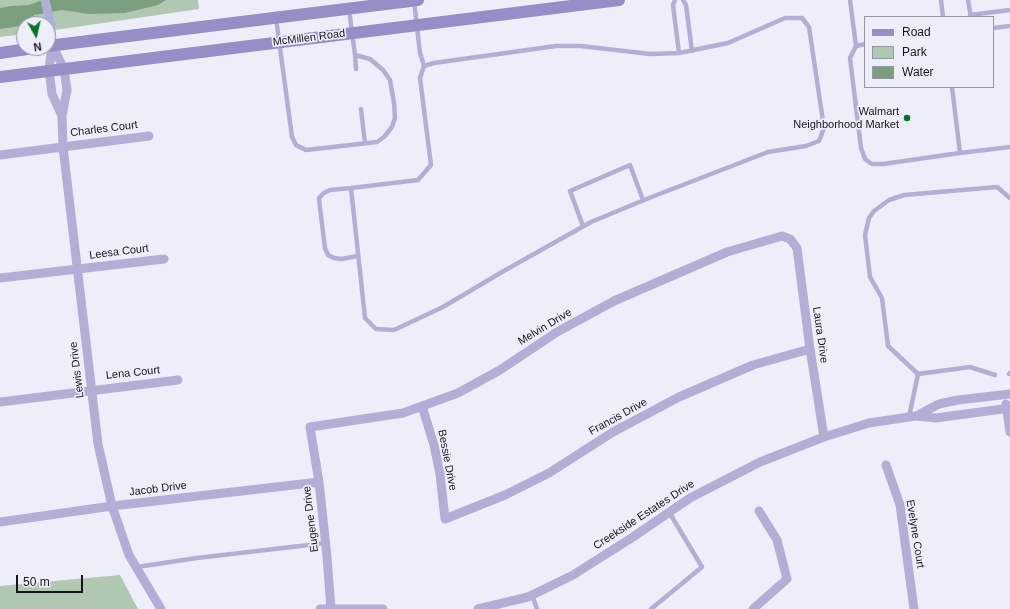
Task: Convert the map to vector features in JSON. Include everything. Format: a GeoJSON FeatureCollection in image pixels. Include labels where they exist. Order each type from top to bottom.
{"type":"FeatureCollection","features":[{"type":"Feature","properties":{"kind":"main road"},"geometry":{"type":"LineString","coordinates":[[56,45],[418,0]]}},
{"type":"Feature","properties":{"kind":"main road","name":"McMillen Road"},"geometry":{"type":"LineString","coordinates":[[0,76],[619,0]]}},
{"type":"Feature","properties":{"kind":"main road"},"geometry":{"type":"LineString","coordinates":[[0,53],[16,51]]}},
{"type":"Feature","properties":{"kind":"street","name":"Lewis Drive"},"geometry":{"type":"LineString","coordinates":[[45,0],[49,16]]}},
{"type":"Feature","properties":{"kind":"street","name":"Lewis Drive"},"geometry":{"type":"LineString","coordinates":[[50,56],[49,70],[52,94],[62,116]]}},
{"type":"Feature","properties":{"kind":"street","name":"Lewis Drive"},"geometry":{"type":"LineString","coordinates":[[56,56],[64,69],[67,90],[62,116],[63,147],[98,444],[112,506],[130,555],[161,609]]}},
{"type":"Feature","properties":{"kind":"street","name":"Charles Court"},"geometry":{"type":"LineString","coordinates":[[0,155],[149,136]]}},
{"type":"Feature","properties":{"kind":"street","name":"Melvin Drive"},"geometry":{"type":"LineString","coordinates":[[310,427],[403,413],[458,393],[500,370],[557,332],[614,301],[726,252],[782,236],[790,239]]}},
{"type":"Feature","properties":{"kind":"street","name":"Laura Drive"},"geometry":{"type":"LineString","coordinates":[[790,239],[797,248],[810,349],[824,437]]}},
{"type":"Feature","properties":{"kind":"street","name":"Leesa Court"},"geometry":{"type":"LineString","coordinates":[[0,278],[164,259]]}},
{"type":"Feature","properties":{"kind":"street","name":"Francis Drive"},"geometry":{"type":"LineString","coordinates":[[445,519],[505,495],[549,473],[613,432],[679,397],[753,365],[810,349]]}},
{"type":"Feature","properties":{"kind":"street","name":"Lena Court"},"geometry":{"type":"LineString","coordinates":[[0,402],[178,380]]}},
{"type":"Feature","properties":{"kind":"street","name":"Creekside Estates Drive"},"geometry":{"type":"LineString","coordinates":[[913,416],[939,404],[1007,394]]}},
{"type":"Feature","properties":{"kind":"street"},"geometry":{"type":"LineString","coordinates":[[1007,394],[1010,432]]}},
{"type":"Feature","properties":{"kind":"street","name":"Bessie Drive"},"geometry":{"type":"LineString","coordinates":[[422,406],[434,445],[440,474],[445,519]]}},
{"type":"Feature","properties":{"kind":"street","name":"Creekside Estates Drive"},"geometry":{"type":"LineString","coordinates":[[478,609],[528,597],[573,575],[690,498],[760,462],[824,437],[869,423],[913,416],[936,418],[1008,408]]}},
{"type":"Feature","properties":{"kind":"street","name":"Eugene Drive"},"geometry":{"type":"LineString","coordinates":[[310,427],[326,543],[331,609]]}},
{"type":"Feature","properties":{"kind":"street","name":"Evelyne Court"},"geometry":{"type":"LineString","coordinates":[[886,465],[900,504],[914,609]]}},
{"type":"Feature","properties":{"kind":"street","name":"Jacob Drive"},"geometry":{"type":"LineString","coordinates":[[0,522],[112,506],[318,482]]}},
{"type":"Feature","properties":{"kind":"street"},"geometry":{"type":"LineString","coordinates":[[753,609],[787,579],[777,540],[759,511]]}},
{"type":"Feature","properties":{"kind":"street"},"geometry":{"type":"LineString","coordinates":[[320,609],[383,609]]}},
{"type":"Feature","properties":{"kind":"lane"},"geometry":{"type":"LineString","coordinates":[[358,256],[341,259],[328,255],[325,248],[319,198],[324,193],[351,188],[418,180],[431,165],[420,78],[424,66],[420,53],[414,0]]}},
{"type":"Feature","properties":{"kind":"lane"},"geometry":{"type":"LineString","coordinates":[[675,0],[673,5],[679,53]]}},
{"type":"Feature","properties":{"kind":"lane"},"geometry":{"type":"LineString","coordinates":[[683,0],[686,4],[692,51]]}},
{"type":"Feature","properties":{"kind":"lane"},"geometry":{"type":"LineString","coordinates":[[850,0],[856,46],[850,58],[861,148],[865,159],[872,164],[883,164],[960,153],[1010,148]]}},
{"type":"Feature","properties":{"kind":"lane"},"geometry":{"type":"LineString","coordinates":[[941,0],[943,16]]}},
{"type":"Feature","properties":{"kind":"lane"},"geometry":{"type":"LineString","coordinates":[[968,0],[971,16],[1010,10]]}},
{"type":"Feature","properties":{"kind":"lane"},"geometry":{"type":"LineString","coordinates":[[349,9],[356,69]]}},
{"type":"Feature","properties":{"kind":"lane"},"geometry":{"type":"LineString","coordinates":[[276,18],[278,42],[292,137],[296,145],[306,150],[377,142],[384,137],[392,127],[395,118],[390,80],[383,70],[370,59],[355,55]]}},
{"type":"Feature","properties":{"kind":"lane"},"geometry":{"type":"LineString","coordinates":[[351,188],[365,318],[376,329],[394,330],[443,307],[583,226],[643,200],[768,152],[806,146],[818,141],[824,128],[809,27],[802,18],[785,18],[728,43],[679,53],[650,54],[581,46],[556,46],[434,63],[424,66]]}},
{"type":"Feature","properties":{"kind":"lane"},"geometry":{"type":"LineString","coordinates":[[994,28],[1010,26]]}},
{"type":"Feature","properties":{"kind":"lane"},"geometry":{"type":"LineString","coordinates":[[856,46],[864,44]]}},
{"type":"Feature","properties":{"kind":"lane"},"geometry":{"type":"LineString","coordinates":[[952,88],[960,153]]}},
{"type":"Feature","properties":{"kind":"lane"},"geometry":{"type":"LineString","coordinates":[[361,108],[365,143]]}},
{"type":"Feature","properties":{"kind":"lane"},"geometry":{"type":"LineString","coordinates":[[583,226],[570,191],[630,165],[643,200]]}},
{"type":"Feature","properties":{"kind":"lane"},"geometry":{"type":"LineString","coordinates":[[918,374],[888,346],[882,298],[870,277],[865,234],[869,218],[874,211],[889,200],[904,195],[997,186],[1010,198]]}},
{"type":"Feature","properties":{"kind":"lane"},"geometry":{"type":"LineString","coordinates":[[918,374],[970,367],[995,376]]}},
{"type":"Feature","properties":{"kind":"lane"},"geometry":{"type":"LineString","coordinates":[[913,416],[918,374]]}},
{"type":"Feature","properties":{"kind":"lane"},"geometry":{"type":"LineString","coordinates":[[651,609],[702,566],[669,512]]}},
{"type":"Feature","properties":{"kind":"lane"},"geometry":{"type":"LineString","coordinates":[[137,568],[197,558],[326,543]]}},
{"type":"Feature","properties":{"kind":"lane"},"geometry":{"type":"LineString","coordinates":[[532,595],[537,609]]}},
{"type":"Feature","properties":{"kind":"green space"},"geometry":{"type":"Polygon","coordinates":[[[0,0],[198,0],[199,9],[56,30],[56,16],[16,16],[16,35],[0,37],[0,0]]]}},
{"type":"Feature","properties":{"kind":"green space"},"geometry":{"type":"Polygon","coordinates":[[[120,575],[138,609],[0,609],[0,586],[120,575]]]}},
{"type":"Feature","properties":{"kind":"water"},"geometry":{"type":"Polygon","coordinates":[[[43,0],[166,0],[158,5],[125,13],[89,14],[62,10],[33,16],[16,16],[16,27],[0,29],[0,8],[29,5],[43,0]]]}},
{"type":"Feature","properties":{"kind":"place","name":"Walmart Neighborhood Market"},"geometry":{"type":"Point","coordinates":[907,118]}}]}
